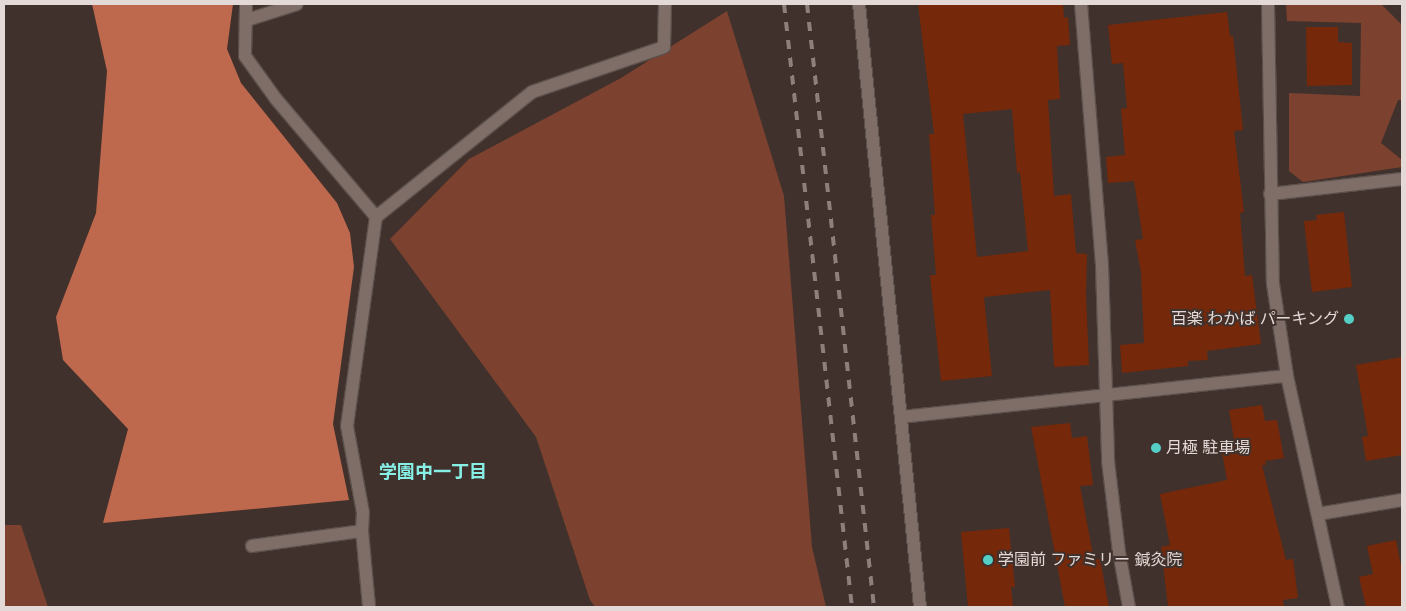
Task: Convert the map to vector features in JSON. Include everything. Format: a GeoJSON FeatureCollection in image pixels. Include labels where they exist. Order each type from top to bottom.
{"type":"FeatureCollection","features":[{"type":"Feature","properties":{"kind":"street"},"geometry":{"type":"LineString","coordinates":[[246,4],[245,56],[276,99],[376,217]]}},
{"type":"Feature","properties":{"kind":"street"},"geometry":{"type":"LineString","coordinates":[[247,20],[297,4]]}},
{"type":"Feature","properties":{"kind":"street"},"geometry":{"type":"LineString","coordinates":[[369,607],[362,531],[363,512],[347,426],[376,217],[532,92],[664,47],[665,4]]}},
{"type":"Feature","properties":{"kind":"street"},"geometry":{"type":"LineString","coordinates":[[859,4],[920,607]]}},
{"type":"Feature","properties":{"kind":"street"},"geometry":{"type":"LineString","coordinates":[[1081,4],[1102,265],[1108,461],[1118,552],[1129,607]]}},
{"type":"Feature","properties":{"kind":"street"},"geometry":{"type":"LineString","coordinates":[[1268,4],[1273,284],[1287,376],[1338,607]]}},
{"type":"Feature","properties":{"kind":"street"},"geometry":{"type":"LineString","coordinates":[[1270,194],[1402,179]]}},
{"type":"Feature","properties":{"kind":"street"},"geometry":{"type":"LineString","coordinates":[[901,417],[1287,376]]}},
{"type":"Feature","properties":{"kind":"street"},"geometry":{"type":"LineString","coordinates":[[1318,514],[1402,500]]}},
{"type":"Feature","properties":{"kind":"street"},"geometry":{"type":"LineString","coordinates":[[252,546],[362,531]]}},
{"type":"Feature","properties":{"kind":"shaded area"},"geometry":{"type":"Polygon","coordinates":[[[92,4],[233,4],[227,49],[241,83],[337,203],[350,233],[354,267],[333,424],[349,500],[103,523],[128,429],[63,360],[56,317],[96,213],[107,71],[92,4]]]}},
{"type":"Feature","properties":{"kind":"shaded area"},"geometry":{"type":"Polygon","coordinates":[[[1286,4],[1381,4],[1402,25],[1402,100],[1398,100],[1381,143],[1402,160],[1402,167],[1303,182],[1289,171],[1289,93],[1360,96],[1361,23],[1287,21],[1286,4]]]}},
{"type":"Feature","properties":{"kind":"shaded area"},"geometry":{"type":"Polygon","coordinates":[[[727,11],[784,196],[812,547],[826,607],[595,607],[590,600],[536,437],[390,239],[469,159],[621,78],[727,11]]]}},
{"type":"Feature","properties":{"kind":"shaded area"},"geometry":{"type":"Polygon","coordinates":[[[4,525],[21,525],[48,607],[4,607],[4,525]]]}},
{"type":"Feature","properties":{"kind":"building"},"geometry":{"type":"Polygon","coordinates":[[[918,4],[1063,4],[1064,18],[1068,17],[1070,45],[1057,46],[1060,99],[1048,100],[1054,196],[1071,194],[1076,253],[1087,254],[1086,294],[1089,365],[1054,367],[1050,290],[984,297],[992,376],[941,381],[930,275],[936,275],[931,215],[935,215],[929,134],[934,134],[918,4]],[[1012,109],[963,114],[977,257],[1028,251],[1020,172],[1017,173],[1012,109]]]}},
{"type":"Feature","properties":{"kind":"building"},"geometry":{"type":"Polygon","coordinates":[[[1227,12],[1230,36],[1233,36],[1243,130],[1234,131],[1244,212],[1240,213],[1245,276],[1252,275],[1261,344],[1207,351],[1208,360],[1188,361],[1188,366],[1122,373],[1120,345],[1144,343],[1141,272],[1135,240],[1143,239],[1134,181],[1108,183],[1106,157],[1125,155],[1121,109],[1127,108],[1123,63],[1112,64],[1108,25],[1227,12]]]}},
{"type":"Feature","properties":{"kind":"building"},"geometry":{"type":"Polygon","coordinates":[[[1306,27],[1338,27],[1338,42],[1352,43],[1352,85],[1307,86],[1306,27]]]}},
{"type":"Feature","properties":{"kind":"building"},"geometry":{"type":"Polygon","coordinates":[[[1344,212],[1352,287],[1312,292],[1304,221],[1317,220],[1316,215],[1344,212]]]}},
{"type":"Feature","properties":{"kind":"building"},"geometry":{"type":"Polygon","coordinates":[[[1402,357],[1402,455],[1366,461],[1362,437],[1368,436],[1356,365],[1402,357]]]}},
{"type":"Feature","properties":{"kind":"building"},"geometry":{"type":"Polygon","coordinates":[[[1262,405],[1265,421],[1277,420],[1284,458],[1265,461],[1266,465],[1262,465],[1286,560],[1293,559],[1298,598],[1283,600],[1284,607],[1168,607],[1161,547],[1170,545],[1160,494],[1227,480],[1222,452],[1227,452],[1226,447],[1235,445],[1229,410],[1262,405]]]}},
{"type":"Feature","properties":{"kind":"building"},"geometry":{"type":"Polygon","coordinates":[[[1070,423],[1072,438],[1087,436],[1093,485],[1080,486],[1094,560],[1100,559],[1109,607],[1065,607],[1031,427],[1070,423]]]}},
{"type":"Feature","properties":{"kind":"building","name":"学園前 ファミリー 鍼灸院"},"geometry":{"type":"Polygon","coordinates":[[[1009,528],[1015,587],[1011,587],[1013,607],[968,607],[961,532],[1009,528]]]}},
{"type":"Feature","properties":{"kind":"building"},"geometry":{"type":"Polygon","coordinates":[[[1396,540],[1402,571],[1402,607],[1366,607],[1359,577],[1373,574],[1367,546],[1396,540]]]}},
{"type":"Feature","properties":{"kind":"railway"},"geometry":{"type":"LineString","coordinates":[[784,4],[852,607]]}},
{"type":"Feature","properties":{"kind":"railway"},"geometry":{"type":"LineString","coordinates":[[807,4],[874,607]]}},
{"type":"Feature","properties":{"kind":"place","name":"百楽 わかば パーキング"},"geometry":{"type":"Point","coordinates":[1349,319]}},
{"type":"Feature","properties":{"kind":"place","name":"月極 駐車場"},"geometry":{"type":"Point","coordinates":[1156,448]}},
{"type":"Feature","properties":{"kind":"place","name":"学園前 ファミリー 鍼灸院"},"geometry":{"type":"Point","coordinates":[988,560]}},
{"type":"Feature","properties":{"kind":"district","name":"学園中一丁目"},"geometry":{"type":"Point","coordinates":[433,472]}}]}
